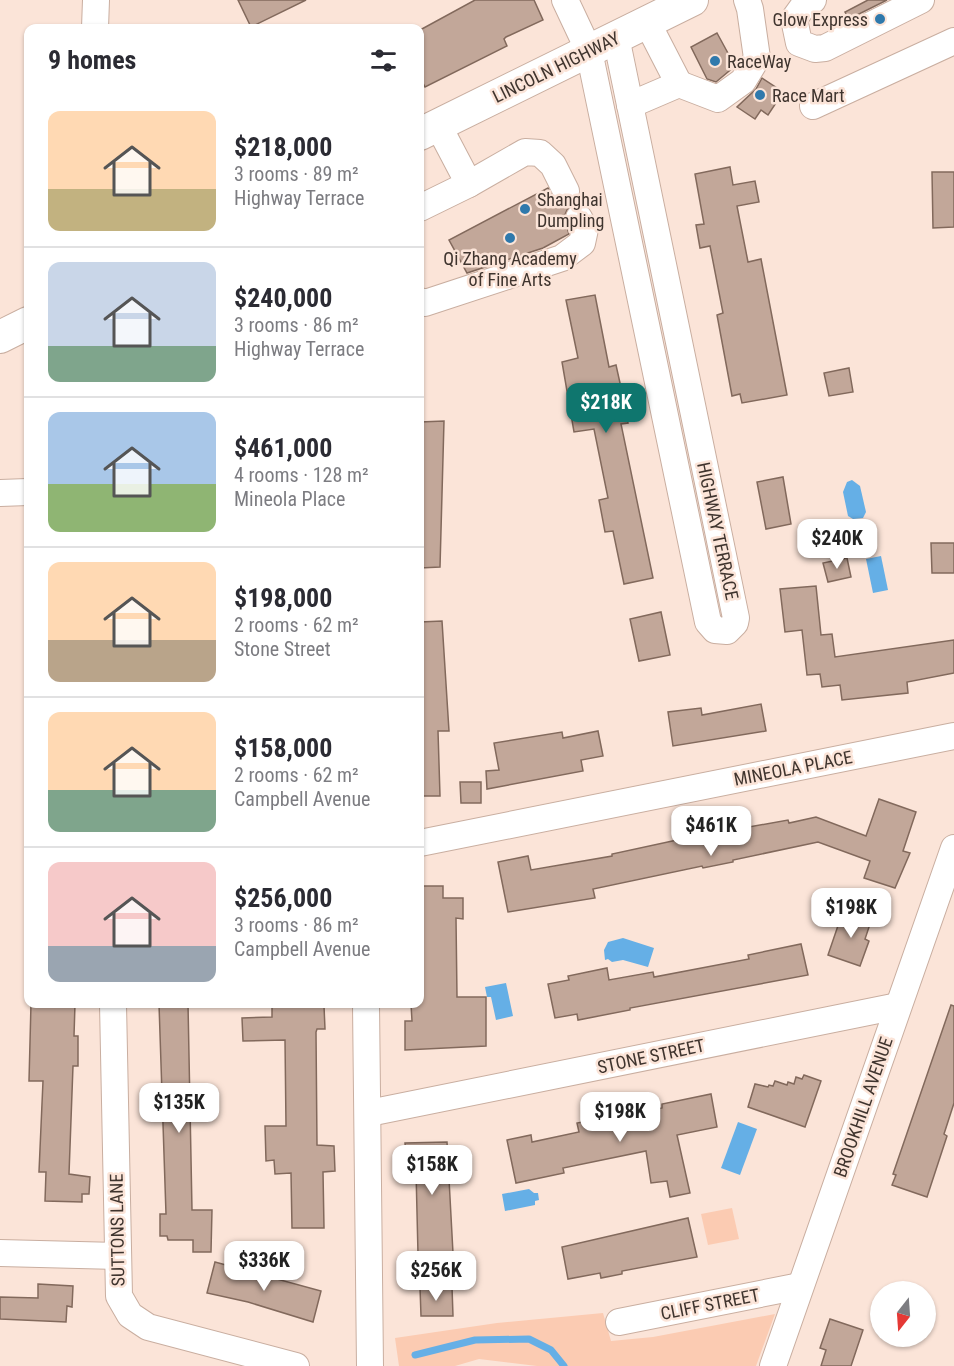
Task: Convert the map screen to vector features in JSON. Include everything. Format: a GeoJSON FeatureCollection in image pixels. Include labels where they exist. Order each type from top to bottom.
{"type":"FeatureCollection","features":[{"type":"Feature","properties":{"kind":"main road","name":"LINCOLN HIGHWAY"},"geometry":{"type":"LineString","coordinates":[[429,129],[692,0]]}},
{"type":"Feature","properties":{"kind":"main road"},"geometry":{"type":"LineString","coordinates":[[0,337],[24,325]]}},
{"type":"Feature","properties":{"kind":"street"},"geometry":{"type":"LineString","coordinates":[[95,24],[96,0]]}},
{"type":"Feature","properties":{"kind":"street"},"geometry":{"type":"LineString","coordinates":[[566,0],[602,44]]}},
{"type":"Feature","properties":{"kind":"street"},"geometry":{"type":"LineString","coordinates":[[647,22],[679,84],[718,99],[743,81],[757,58],[747,0]]}},
{"type":"Feature","properties":{"kind":"street"},"geometry":{"type":"LineString","coordinates":[[810,0],[794,19],[799,43],[815,49],[832,45],[921,0]]}},
{"type":"Feature","properties":{"kind":"street"},"geometry":{"type":"LineString","coordinates":[[813,106],[954,41]]}},
{"type":"Feature","properties":{"kind":"street","name":"HIGHWAY TERRACE"},"geometry":{"type":"LineString","coordinates":[[602,44],[630,105],[736,618],[735,623],[727,632],[715,630],[708,622],[651,348],[602,44]]}},
{"type":"Feature","properties":{"kind":"street"},"geometry":{"type":"LineString","coordinates":[[630,105],[679,84]]}},
{"type":"Feature","properties":{"kind":"street"},"geometry":{"type":"LineString","coordinates":[[429,129],[469,184]]}},
{"type":"Feature","properties":{"kind":"street"},"geometry":{"type":"LineString","coordinates":[[424,206],[525,152],[540,153],[553,165],[566,191]]}},
{"type":"Feature","properties":{"kind":"street"},"geometry":{"type":"LineString","coordinates":[[424,303],[562,258],[582,243],[585,229],[579,218]]}},
{"type":"Feature","properties":{"kind":"street"},"geometry":{"type":"LineString","coordinates":[[651,348],[679,342]]}},
{"type":"Feature","properties":{"kind":"street"},"geometry":{"type":"LineString","coordinates":[[0,493],[24,492]]}},
{"type":"Feature","properties":{"kind":"street","name":"MINEOLA PLACE"},"geometry":{"type":"LineString","coordinates":[[424,842],[954,736]]}},
{"type":"Feature","properties":{"kind":"street","name":"BROOKHILL AVENUE"},"geometry":{"type":"LineString","coordinates":[[773,1366],[954,848]]}},
{"type":"Feature","properties":{"kind":"street","name":"STONE STREET"},"geometry":{"type":"LineString","coordinates":[[369,1113],[898,1006]]}},
{"type":"Feature","properties":{"kind":"street","name":"SUTTONS LANE"},"geometry":{"type":"LineString","coordinates":[[113,1008],[118,1296],[130,1315],[148,1327],[296,1366]]}},
{"type":"Feature","properties":{"kind":"street"},"geometry":{"type":"LineString","coordinates":[[366,1008],[370,1366]]}},
{"type":"Feature","properties":{"kind":"street"},"geometry":{"type":"LineString","coordinates":[[0,1253],[118,1256]]}},
{"type":"Feature","properties":{"kind":"street","name":"CLIFF STREET"},"geometry":{"type":"LineString","coordinates":[[619,1322],[800,1286]]}},
{"type":"Feature","properties":{"kind":"shaded area"},"geometry":{"type":"Polygon","coordinates":[[[732,1208],[739,1239],[708,1245],[701,1214],[732,1208]]]}},
{"type":"Feature","properties":{"kind":"shaded area"},"geometry":{"type":"Polygon","coordinates":[[[603,1313],[611,1341],[653,1337],[775,1314],[756,1366],[537,1366],[479,1359],[455,1366],[399,1366],[395,1338],[497,1323],[603,1313]]]}},
{"type":"Feature","properties":{"kind":"water"},"geometry":{"type":"Polygon","coordinates":[[[852,480],[860,486],[866,512],[863,518],[853,519],[848,516],[843,492],[847,482],[852,480]]]}},
{"type":"Feature","properties":{"kind":"water"},"geometry":{"type":"Polygon","coordinates":[[[881,556],[888,590],[873,593],[866,559],[881,556]]]}},
{"type":"Feature","properties":{"kind":"water"},"geometry":{"type":"Polygon","coordinates":[[[623,938],[654,948],[648,967],[623,960],[612,962],[605,960],[604,950],[608,942],[623,938]]]}},
{"type":"Feature","properties":{"kind":"water"},"geometry":{"type":"Polygon","coordinates":[[[506,983],[513,1016],[496,1020],[491,997],[487,997],[485,987],[506,983]]]}},
{"type":"Feature","properties":{"kind":"water"},"geometry":{"type":"Polygon","coordinates":[[[738,1122],[757,1129],[740,1175],[721,1168],[738,1122]]]}},
{"type":"Feature","properties":{"kind":"water"},"geometry":{"type":"Polygon","coordinates":[[[529,1189],[538,1193],[539,1200],[535,1201],[535,1205],[505,1211],[502,1194],[529,1189]]]}},
{"type":"Feature","properties":{"kind":"building"},"geometry":{"type":"Polygon","coordinates":[[[238,0],[306,0],[257,24],[250,24],[238,0]]]}},
{"type":"Feature","properties":{"kind":"building"},"geometry":{"type":"Polygon","coordinates":[[[475,0],[534,0],[543,20],[506,37],[504,39],[507,46],[425,87],[424,28],[475,0]]]}},
{"type":"Feature","properties":{"kind":"building"},"geometry":{"type":"Polygon","coordinates":[[[868,0],[887,0],[849,19],[845,12],[868,0]]]}},
{"type":"Feature","properties":{"kind":"building","name":"RaceWay"},"geometry":{"type":"Polygon","coordinates":[[[717,33],[735,66],[716,82],[707,79],[691,47],[717,33]]]}},
{"type":"Feature","properties":{"kind":"building","name":"Race Mart"},"geometry":{"type":"Polygon","coordinates":[[[762,78],[777,88],[774,93],[780,97],[768,115],[761,110],[755,119],[737,107],[756,89],[762,78]]]}},
{"type":"Feature","properties":{"kind":"building"},"geometry":{"type":"Polygon","coordinates":[[[730,167],[733,185],[755,181],[759,202],[737,206],[748,262],[761,259],[787,395],[742,403],[740,394],[732,396],[717,315],[723,313],[710,246],[700,248],[696,225],[704,224],[695,174],[730,167]]]}},
{"type":"Feature","properties":{"kind":"building"},"geometry":{"type":"Polygon","coordinates":[[[932,172],[954,172],[954,227],[933,228],[932,172]]]}},
{"type":"Feature","properties":{"kind":"building"},"geometry":{"type":"Polygon","coordinates":[[[548,188],[558,204],[566,206],[576,201],[577,203],[567,210],[564,217],[569,234],[543,248],[467,273],[449,240],[548,188]]]}},
{"type":"Feature","properties":{"kind":"building"},"geometry":{"type":"Polygon","coordinates":[[[595,295],[609,367],[616,365],[624,401],[628,423],[621,424],[653,578],[624,584],[613,531],[605,532],[599,500],[608,498],[594,429],[574,432],[562,362],[578,358],[566,300],[595,295]]]}},
{"type":"Feature","properties":{"kind":"building"},"geometry":{"type":"Polygon","coordinates":[[[849,368],[853,392],[829,396],[824,373],[849,368]]]}},
{"type":"Feature","properties":{"kind":"building"},"geometry":{"type":"Polygon","coordinates":[[[444,421],[440,567],[424,568],[424,422],[444,421]]]}},
{"type":"Feature","properties":{"kind":"building"},"geometry":{"type":"Polygon","coordinates":[[[783,477],[791,524],[766,529],[757,482],[783,477]]]}},
{"type":"Feature","properties":{"kind":"building"},"geometry":{"type":"Polygon","coordinates":[[[931,543],[954,543],[954,573],[932,573],[931,543]]]}},
{"type":"Feature","properties":{"kind":"building"},"geometry":{"type":"Polygon","coordinates":[[[847,558],[851,577],[828,582],[823,563],[847,558]]]}},
{"type":"Feature","properties":{"kind":"building"},"geometry":{"type":"Polygon","coordinates":[[[816,586],[821,635],[832,634],[835,657],[954,640],[954,673],[907,682],[908,693],[842,700],[840,685],[822,687],[820,674],[807,675],[802,630],[785,632],[780,589],[816,586]]]}},
{"type":"Feature","properties":{"kind":"building"},"geometry":{"type":"Polygon","coordinates":[[[661,612],[670,655],[639,661],[630,619],[661,612]]]}},
{"type":"Feature","properties":{"kind":"building"},"geometry":{"type":"Polygon","coordinates":[[[442,621],[449,731],[438,731],[440,796],[424,796],[424,622],[442,621]]]}},
{"type":"Feature","properties":{"kind":"building"},"geometry":{"type":"Polygon","coordinates":[[[761,704],[766,731],[673,746],[668,712],[701,708],[702,715],[761,704]]]}},
{"type":"Feature","properties":{"kind":"building"},"geometry":{"type":"Polygon","coordinates":[[[598,731],[603,756],[581,760],[583,771],[487,789],[486,771],[499,770],[494,743],[562,732],[563,738],[598,731]]]}},
{"type":"Feature","properties":{"kind":"building"},"geometry":{"type":"Polygon","coordinates":[[[460,782],[481,782],[481,803],[461,803],[460,782]]]}},
{"type":"Feature","properties":{"kind":"building"},"geometry":{"type":"Polygon","coordinates":[[[879,799],[916,812],[903,851],[910,853],[895,888],[864,878],[870,861],[818,842],[733,860],[733,862],[703,868],[702,866],[593,889],[595,898],[508,912],[498,862],[528,856],[531,870],[612,856],[612,854],[677,840],[816,817],[866,836],[879,799]]]}},
{"type":"Feature","properties":{"kind":"building"},"geometry":{"type":"Polygon","coordinates":[[[424,886],[443,886],[443,898],[463,898],[463,919],[456,918],[457,997],[486,997],[486,1046],[405,1050],[405,1021],[412,1021],[411,1008],[424,1008],[424,886]]]}},
{"type":"Feature","properties":{"kind":"building"},"geometry":{"type":"Polygon","coordinates":[[[843,911],[871,921],[865,939],[869,941],[860,966],[828,955],[843,911]]]}},
{"type":"Feature","properties":{"kind":"building"},"geometry":{"type":"Polygon","coordinates":[[[801,944],[808,975],[578,1020],[577,1014],[555,1018],[548,984],[569,980],[568,976],[607,968],[609,980],[653,972],[654,977],[749,959],[748,955],[801,944]]]}},
{"type":"Feature","properties":{"kind":"building"},"geometry":{"type":"Polygon","coordinates":[[[951,1005],[954,1006],[954,1103],[944,1134],[947,1136],[927,1197],[892,1185],[896,1175],[893,1174],[951,1005]]]}},
{"type":"Feature","properties":{"kind":"building"},"geometry":{"type":"Polygon","coordinates":[[[31,1008],[75,1008],[74,1036],[78,1036],[78,1066],[73,1066],[69,1174],[90,1177],[89,1194],[82,1194],[82,1202],[45,1201],[46,1172],[39,1172],[43,1081],[29,1081],[31,1008]]]}},
{"type":"Feature","properties":{"kind":"building"},"geometry":{"type":"Polygon","coordinates":[[[159,1008],[188,1008],[192,1210],[212,1210],[211,1252],[193,1252],[193,1240],[168,1240],[167,1236],[160,1236],[160,1214],[166,1214],[159,1008]]]}},
{"type":"Feature","properties":{"kind":"building"},"geometry":{"type":"Polygon","coordinates":[[[272,1008],[324,1008],[325,1029],[317,1029],[316,1032],[317,1145],[334,1146],[335,1171],[323,1172],[324,1228],[292,1228],[291,1173],[275,1174],[274,1160],[266,1161],[265,1126],[286,1126],[285,1040],[243,1041],[242,1018],[272,1017],[272,1008]]]}},
{"type":"Feature","properties":{"kind":"building"},"geometry":{"type":"Polygon","coordinates":[[[804,1075],[821,1081],[805,1127],[748,1107],[755,1084],[768,1087],[773,1086],[775,1081],[787,1085],[788,1082],[794,1084],[796,1077],[802,1079],[804,1075]]]}},
{"type":"Feature","properties":{"kind":"building"},"geometry":{"type":"Polygon","coordinates":[[[711,1094],[717,1127],[677,1135],[690,1193],[670,1197],[667,1181],[651,1183],[646,1151],[563,1168],[564,1173],[516,1183],[507,1140],[531,1135],[532,1142],[579,1132],[577,1123],[607,1117],[608,1120],[662,1108],[662,1104],[711,1094]]]}},
{"type":"Feature","properties":{"kind":"building"},"geometry":{"type":"Polygon","coordinates":[[[447,1142],[453,1253],[418,1254],[416,1171],[407,1171],[405,1143],[447,1142]]]}},
{"type":"Feature","properties":{"kind":"building"},"geometry":{"type":"Polygon","coordinates":[[[688,1218],[697,1257],[622,1271],[622,1274],[601,1278],[600,1273],[568,1279],[562,1247],[688,1218]]]}},
{"type":"Feature","properties":{"kind":"building"},"geometry":{"type":"Polygon","coordinates":[[[215,1262],[321,1291],[313,1322],[248,1302],[207,1293],[215,1262]]]}},
{"type":"Feature","properties":{"kind":"building"},"geometry":{"type":"Polygon","coordinates":[[[38,1284],[73,1286],[72,1307],[67,1306],[66,1322],[0,1319],[0,1297],[38,1298],[38,1284]]]}},
{"type":"Feature","properties":{"kind":"building"},"geometry":{"type":"Polygon","coordinates":[[[420,1287],[452,1287],[453,1316],[421,1316],[420,1287]]]}},
{"type":"Feature","properties":{"kind":"building"},"geometry":{"type":"Polygon","coordinates":[[[830,1319],[863,1330],[851,1366],[821,1366],[826,1350],[820,1348],[830,1319]]]}},
{"type":"Feature","properties":{"kind":"waterway"},"geometry":{"type":"LineString","coordinates":[[415,1355],[475,1340],[529,1339],[551,1350],[564,1366]]}},
{"type":"Feature","properties":{"kind":"place","name":"Glow Express"},"geometry":{"type":"Point","coordinates":[880,19]}},
{"type":"Feature","properties":{"kind":"place","name":"RaceWay"},"geometry":{"type":"Point","coordinates":[715,61]}},
{"type":"Feature","properties":{"kind":"place","name":"Race Mart"},"geometry":{"type":"Point","coordinates":[760,95]}},
{"type":"Feature","properties":{"kind":"place","name":"Shanghai Dumpling"},"geometry":{"type":"Point","coordinates":[525,209]}},
{"type":"Feature","properties":{"kind":"place","name":"Qi Zhang Academy of Fine Arts"},"geometry":{"type":"Point","coordinates":[510,238]}}]}
